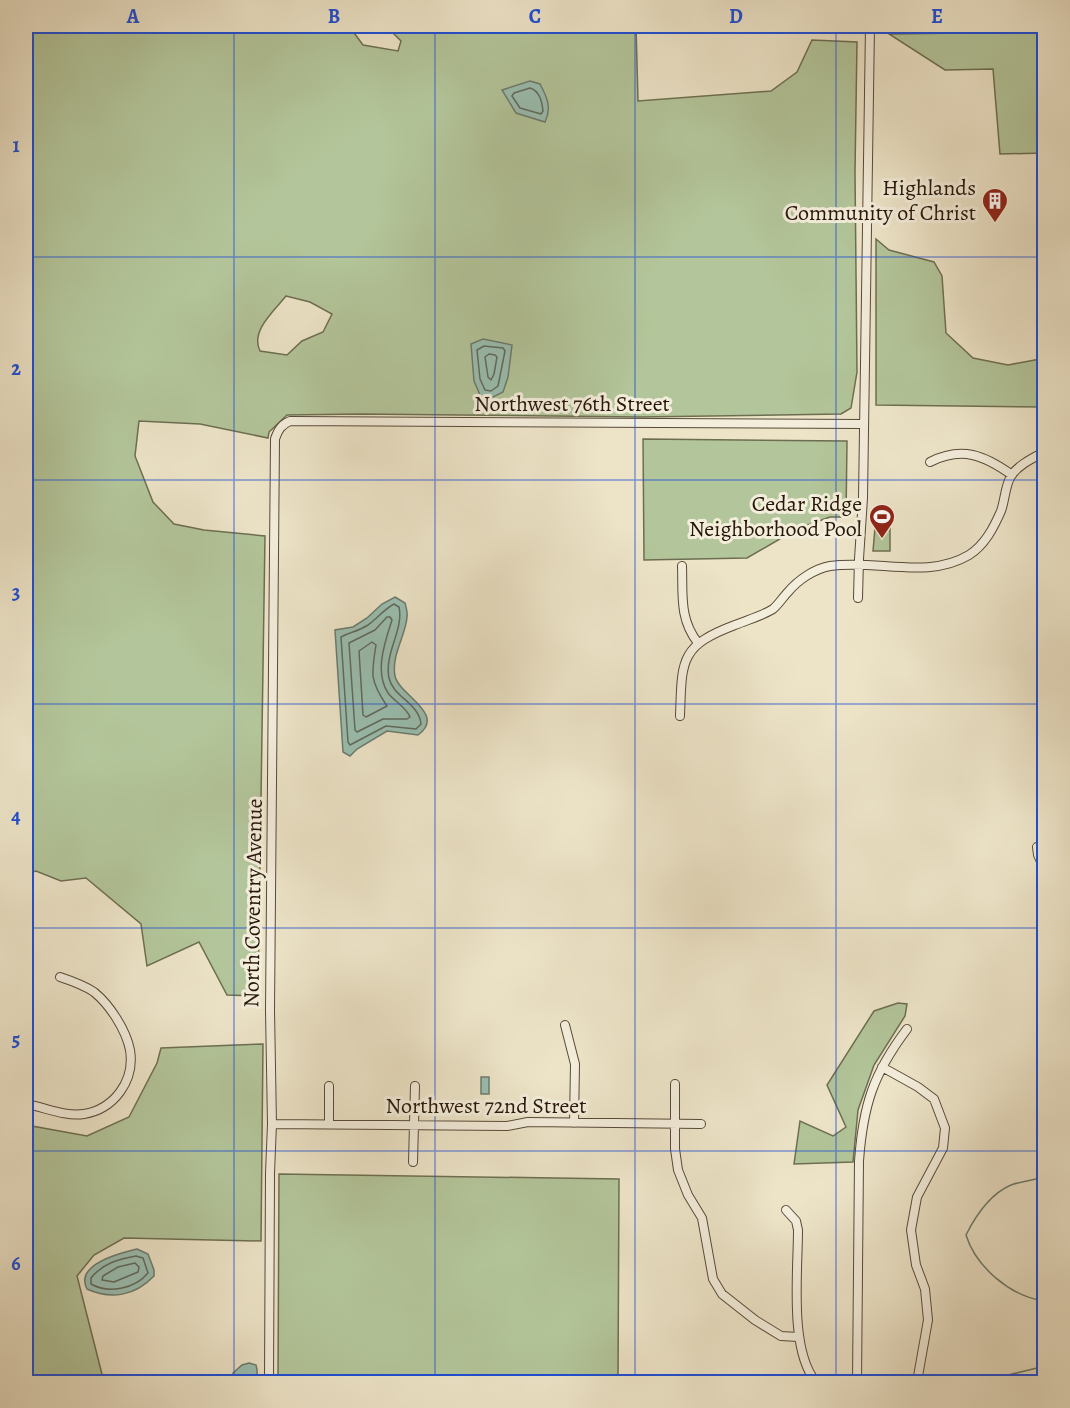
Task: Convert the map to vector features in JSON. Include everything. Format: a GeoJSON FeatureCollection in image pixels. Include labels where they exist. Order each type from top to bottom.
{"type":"FeatureCollection","features":[{"type":"Feature","properties":{"kind":"street"},"geometry":{"type":"LineString","coordinates":[[858,598],[863,498],[870,26]]}},
{"type":"Feature","properties":{"kind":"street","name":"Northwest 76th Street"},"geometry":{"type":"LineString","coordinates":[[281,426],[290,421],[864,424]]}},
{"type":"Feature","properties":{"kind":"street","name":"North Coventry Avenue"},"geometry":{"type":"LineString","coordinates":[[269,1383],[273,521],[275,439],[281,426]]}},
{"type":"Feature","properties":{"kind":"street"},"geometry":{"type":"LineString","coordinates":[[680,716],[684,666],[690,652],[698,643],[711,634],[760,616],[773,608],[808,574],[829,566],[931,568],[954,563],[971,554],[984,543],[992,529],[1001,510],[1012,475],[1024,464],[1044,452]]}},
{"type":"Feature","properties":{"kind":"street"},"geometry":{"type":"LineString","coordinates":[[930,462],[952,454],[969,453],[982,457],[1012,475]]}},
{"type":"Feature","properties":{"kind":"street"},"geometry":{"type":"LineString","coordinates":[[682,566],[684,620],[690,634],[698,643]]}},
{"type":"Feature","properties":{"kind":"street"},"geometry":{"type":"LineString","coordinates":[[1037,847],[1044,868]]}},
{"type":"Feature","properties":{"kind":"street"},"geometry":{"type":"LineString","coordinates":[[26,1104],[66,1113],[82,1114],[101,1110],[121,1092],[128,1079],[130,1050],[110,1011],[93,992],[60,977]]}},
{"type":"Feature","properties":{"kind":"street"},"geometry":{"type":"LineString","coordinates":[[565,1025],[575,1064],[574,1123]]}},
{"type":"Feature","properties":{"kind":"street"},"geometry":{"type":"LineString","coordinates":[[857,1383],[861,1134],[870,1093],[882,1067],[907,1029]]}},
{"type":"Feature","properties":{"kind":"street"},"geometry":{"type":"LineString","coordinates":[[882,1067],[918,1087],[934,1099],[945,1128],[943,1148],[917,1197],[911,1230],[916,1264],[925,1289],[928,1320],[917,1383]]}},
{"type":"Feature","properties":{"kind":"street"},"geometry":{"type":"LineString","coordinates":[[675,1084],[675,1149],[678,1170],[688,1195],[702,1218],[713,1280],[722,1294],[755,1320],[781,1336],[798,1337]]}},
{"type":"Feature","properties":{"kind":"street"},"geometry":{"type":"LineString","coordinates":[[329,1086],[329,1124]]}},
{"type":"Feature","properties":{"kind":"street"},"geometry":{"type":"LineString","coordinates":[[413,1162],[415,1086]]}},
{"type":"Feature","properties":{"kind":"street","name":"Northwest 72nd Street"},"geometry":{"type":"LineString","coordinates":[[272,1124],[507,1126],[528,1122],[700,1124]]}},
{"type":"Feature","properties":{"kind":"street"},"geometry":{"type":"LineString","coordinates":[[786,1210],[796,1221],[798,1230],[798,1337],[807,1371],[816,1383]]}},
{"type":"Feature","properties":{"kind":"green space"},"geometry":{"type":"Polygon","coordinates":[[[26,26],[349,26],[363,45],[398,51],[401,41],[386,26],[636,26],[638,101],[771,91],[797,72],[812,40],[857,42],[855,172],[857,372],[851,408],[841,414],[640,417],[287,415],[269,432],[268,438],[200,424],[139,421],[135,456],[153,502],[174,524],[204,530],[265,536],[258,996],[227,995],[199,942],[147,966],[141,924],[86,878],[61,881],[36,871],[26,874],[26,26]],[[286,296],[261,329],[258,336],[260,351],[287,355],[302,341],[323,332],[332,314],[310,302],[286,296]]]}},
{"type":"Feature","properties":{"kind":"green space"},"geometry":{"type":"Polygon","coordinates":[[[1044,32],[1044,153],[1000,154],[993,69],[945,70],[889,34],[1044,32]]]}},
{"type":"Feature","properties":{"kind":"green space"},"geometry":{"type":"Polygon","coordinates":[[[876,239],[889,250],[934,262],[942,276],[946,333],[973,358],[1008,365],[1040,359],[1044,353],[1044,407],[876,405],[876,239]]]}},
{"type":"Feature","properties":{"kind":"green space"},"geometry":{"type":"Polygon","coordinates":[[[643,439],[847,441],[846,517],[830,517],[797,529],[747,558],[644,560],[643,439]]]}},
{"type":"Feature","properties":{"kind":"green space","name":"Cedar Ridge Neighborhood Pool"},"geometry":{"type":"Polygon","coordinates":[[[875,528],[890,528],[890,551],[873,551],[875,528]]]}},
{"type":"Feature","properties":{"kind":"green space"},"geometry":{"type":"Polygon","coordinates":[[[898,1003],[907,1004],[905,1016],[874,1065],[858,1110],[853,1162],[794,1164],[800,1121],[833,1136],[846,1127],[827,1085],[874,1011],[898,1003]]]}},
{"type":"Feature","properties":{"kind":"green space"},"geometry":{"type":"Polygon","coordinates":[[[263,1044],[261,1241],[124,1238],[94,1255],[77,1276],[104,1382],[26,1382],[26,1125],[87,1136],[129,1117],[157,1063],[161,1048],[263,1044]]]}},
{"type":"Feature","properties":{"kind":"green space"},"geometry":{"type":"Polygon","coordinates":[[[279,1174],[619,1179],[618,1382],[278,1382],[279,1174]]]}},
{"type":"Feature","properties":{"kind":"water"},"geometry":{"type":"Polygon","coordinates":[[[530,81],[540,84],[547,98],[548,112],[545,122],[516,113],[502,90],[530,81]]]}},
{"type":"Feature","properties":{"kind":"water"},"geometry":{"type":"Polygon","coordinates":[[[483,339],[512,345],[508,377],[503,392],[493,397],[481,397],[474,381],[471,344],[483,339]]]}},
{"type":"Feature","properties":{"kind":"water"},"geometry":{"type":"Polygon","coordinates":[[[395,597],[405,603],[407,614],[395,660],[395,676],[398,683],[425,712],[426,727],[418,735],[387,731],[357,749],[350,756],[343,752],[335,630],[353,627],[382,604],[395,597]]]}},
{"type":"Feature","properties":{"kind":"water"},"geometry":{"type":"Polygon","coordinates":[[[481,1077],[489,1077],[489,1094],[481,1094],[481,1077]]]}},
{"type":"Feature","properties":{"kind":"water"},"geometry":{"type":"Polygon","coordinates":[[[137,1249],[148,1254],[154,1270],[154,1276],[147,1283],[131,1292],[114,1295],[87,1289],[85,1280],[93,1266],[111,1257],[137,1249]]]}},
{"type":"Feature","properties":{"kind":"water"},"geometry":{"type":"Polygon","coordinates":[[[249,1363],[256,1365],[257,1374],[254,1382],[234,1382],[233,1373],[242,1365],[249,1363]]]}},
{"type":"Feature","properties":{"kind":"waterway"},"geometry":{"type":"LineString","coordinates":[[1044,1177],[1019,1182],[1003,1189],[979,1213],[966,1235],[978,1258],[996,1278],[1019,1293],[1044,1301]]}},
{"type":"Feature","properties":{"kind":"waterway"},"geometry":{"type":"LineString","coordinates":[[990,1382],[992,1379],[1044,1365]]}},
{"type":"Feature","properties":{"kind":"place","name":"Highlands Community of Christ"},"geometry":{"type":"Point","coordinates":[995,224]}},
{"type":"Feature","properties":{"kind":"place","name":"Cedar Ridge Neighborhood Pool"},"geometry":{"type":"Point","coordinates":[882,540]}}]}
